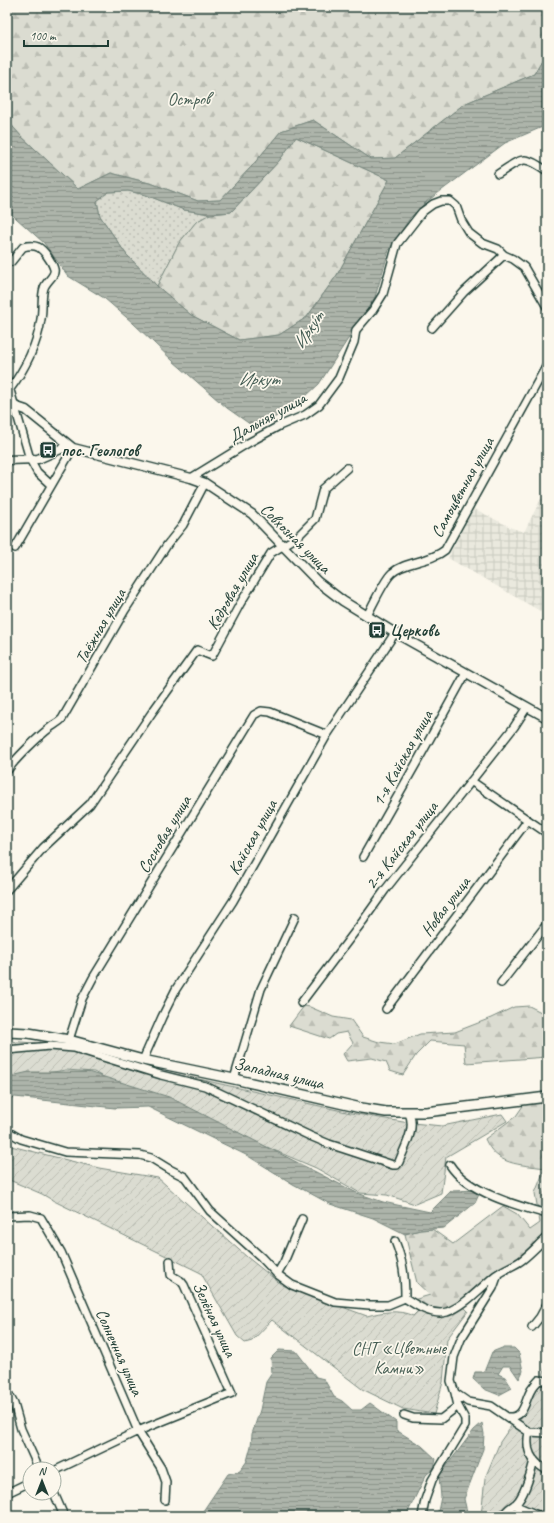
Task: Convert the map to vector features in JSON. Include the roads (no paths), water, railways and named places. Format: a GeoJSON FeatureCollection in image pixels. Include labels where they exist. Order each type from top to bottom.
{"type":"FeatureCollection","features":[{"type":"Feature","properties":{"kind":"main road","name":"Западная улица"},"geometry":{"type":"LineString","coordinates":[[7,1032],[28,1033],[69,1040],[143,1060],[360,1108],[386,1112],[426,1112],[547,1097]]}},
{"type":"Feature","properties":{"kind":"street"},"geometry":{"type":"LineString","coordinates":[[498,174],[521,159],[530,160],[547,171]]}},
{"type":"Feature","properties":{"kind":"street","name":"Дальняя улица"},"geometry":{"type":"LineString","coordinates":[[191,478],[248,443],[279,426],[305,415],[319,405],[339,378],[354,342],[356,330],[384,294],[397,244],[422,212],[434,204],[442,201],[450,201],[456,206],[461,220],[469,233],[482,243],[498,249],[504,254]]}},
{"type":"Feature","properties":{"kind":"street"},"geometry":{"type":"LineString","coordinates":[[7,262],[11,262],[23,247],[37,246],[44,252],[54,270],[54,274],[44,288],[41,319],[36,343],[17,380],[9,388]]}},
{"type":"Feature","properties":{"kind":"street"},"geometry":{"type":"LineString","coordinates":[[432,328],[464,292],[504,254],[524,267],[547,308]]}},
{"type":"Feature","properties":{"kind":"street","name":"Самоцветная улица"},"geometry":{"type":"LineString","coordinates":[[367,616],[391,574],[398,569],[437,556],[445,550],[547,365]]}},
{"type":"Feature","properties":{"kind":"street"},"geometry":{"type":"LineString","coordinates":[[7,380],[10,405],[30,459],[37,472],[50,485]]}},
{"type":"Feature","properties":{"kind":"street","name":"Совхозная улица"},"geometry":{"type":"LineString","coordinates":[[10,405],[26,410],[73,448],[191,478],[205,483],[252,514],[318,582],[343,601],[395,633],[547,718]]}},
{"type":"Feature","properties":{"kind":"street"},"geometry":{"type":"LineString","coordinates":[[7,460],[38,459],[63,448],[73,448]]}},
{"type":"Feature","properties":{"kind":"street"},"geometry":{"type":"LineString","coordinates":[[15,548],[50,485],[73,448]]}},
{"type":"Feature","properties":{"kind":"street","name":"Кедровая улица"},"geometry":{"type":"LineString","coordinates":[[7,890],[43,848],[90,804],[153,711],[197,650],[212,656],[240,604],[271,553],[297,537],[315,519],[323,489],[347,468]]}},
{"type":"Feature","properties":{"kind":"street","name":"Таёжная улица"},"geometry":{"type":"LineString","coordinates":[[7,772],[21,754],[62,719],[129,604],[167,545],[183,525],[205,483]]}},
{"type":"Feature","properties":{"kind":"street","name":"Кайская улица"},"geometry":{"type":"LineString","coordinates":[[143,1060],[176,989],[234,901],[326,735],[395,633]]}},
{"type":"Feature","properties":{"kind":"street","name":"1-я Кайская улица"},"geometry":{"type":"LineString","coordinates":[[363,857],[466,673]]}},
{"type":"Feature","properties":{"kind":"street","name":"2-я Кайская улица"},"geometry":{"type":"LineString","coordinates":[[301,1003],[385,890],[514,727],[527,707]]}},
{"type":"Feature","properties":{"kind":"street","name":"Сосновая улица"},"geometry":{"type":"LineString","coordinates":[[69,1040],[82,999],[254,715],[261,711],[270,712],[326,735]]}},
{"type":"Feature","properties":{"kind":"street"},"geometry":{"type":"LineString","coordinates":[[471,781],[547,833]]}},
{"type":"Feature","properties":{"kind":"street","name":"Новая улица"},"geometry":{"type":"LineString","coordinates":[[386,1009],[528,820]]}},
{"type":"Feature","properties":{"kind":"street"},"geometry":{"type":"LineString","coordinates":[[234,1079],[261,989],[295,917]]}},
{"type":"Feature","properties":{"kind":"street"},"geometry":{"type":"LineString","coordinates":[[500,983],[547,924]]}},
{"type":"Feature","properties":{"kind":"street"},"geometry":{"type":"LineString","coordinates":[[7,1050],[50,1046],[74,1048],[161,1076],[205,1086],[329,1144],[393,1165],[397,1165],[399,1162],[411,1131],[412,1120],[409,1113]]}},
{"type":"Feature","properties":{"kind":"street"},"geometry":{"type":"LineString","coordinates":[[7,1131],[21,1139],[64,1152],[140,1155],[151,1158],[185,1177],[210,1211],[261,1257],[277,1274],[292,1285],[335,1302],[388,1305],[405,1298]]}},
{"type":"Feature","properties":{"kind":"street"},"geometry":{"type":"LineString","coordinates":[[450,1165],[455,1173],[477,1188],[498,1198],[547,1214]]}},
{"type":"Feature","properties":{"kind":"street","name":"Солнечная улица"},"geometry":{"type":"LineString","coordinates":[[7,1216],[30,1215],[41,1218],[61,1252],[138,1431],[161,1468],[166,1482],[165,1500]]}},
{"type":"Feature","properties":{"kind":"street"},"geometry":{"type":"LineString","coordinates":[[277,1274],[284,1262],[302,1219]]}},
{"type":"Feature","properties":{"kind":"street"},"geometry":{"type":"LineString","coordinates":[[405,1298],[421,1308],[438,1312],[447,1312],[468,1300],[498,1274],[522,1260],[547,1237]]}},
{"type":"Feature","properties":{"kind":"street"},"geometry":{"type":"LineString","coordinates":[[395,1241],[401,1257],[403,1268],[405,1298]]}},
{"type":"Feature","properties":{"kind":"street","name":"Зелёная улица"},"geometry":{"type":"LineString","coordinates":[[138,1431],[232,1393],[184,1286],[181,1281],[171,1275],[170,1261]]}},
{"type":"Feature","properties":{"kind":"street"},"geometry":{"type":"LineString","coordinates":[[422,1516],[425,1500],[432,1480],[464,1426],[465,1418],[458,1406],[451,1381],[454,1357],[461,1339],[493,1288],[498,1274]]}},
{"type":"Feature","properties":{"kind":"street"},"geometry":{"type":"LineString","coordinates":[[468,1300],[480,1309]]}},
{"type":"Feature","properties":{"kind":"street"},"geometry":{"type":"LineString","coordinates":[[532,1327],[540,1317],[547,1304]]}},
{"type":"Feature","properties":{"kind":"street"},"geometry":{"type":"LineString","coordinates":[[508,1417],[518,1416],[522,1412],[530,1391],[539,1380],[547,1381]]}},
{"type":"Feature","properties":{"kind":"street"},"geometry":{"type":"LineString","coordinates":[[7,1390],[14,1404],[21,1429],[35,1461]]}},
{"type":"Feature","properties":{"kind":"street"},"geometry":{"type":"LineString","coordinates":[[455,1393],[468,1402],[491,1406],[529,1432],[547,1433]]}},
{"type":"Feature","properties":{"kind":"street"},"geometry":{"type":"LineString","coordinates":[[404,1415],[413,1418],[441,1419],[458,1406]]}},
{"type":"Feature","properties":{"kind":"street"},"geometry":{"type":"LineString","coordinates":[[62,1467],[138,1431]]}},
{"type":"Feature","properties":{"kind":"street"},"geometry":{"type":"LineString","coordinates":[[529,1432],[528,1443],[530,1455],[538,1465],[547,1470]]}},
{"type":"Feature","properties":{"kind":"street"},"geometry":{"type":"LineString","coordinates":[[504,1516],[507,1509],[519,1501],[532,1469],[534,1460]]}},
{"type":"Feature","properties":{"kind":"street"},"geometry":{"type":"LineString","coordinates":[[7,1493],[22,1486]]}},
{"type":"Feature","properties":{"kind":"street"},"geometry":{"type":"LineString","coordinates":[[57,1501],[64,1516]]}},
{"type":"Feature","properties":{"kind":"street"},"geometry":{"type":"LineString","coordinates":[[514,1505],[540,1516]]}},
{"type":"Feature","properties":{"kind":"water","name":"Иркут"},"geometry":{"type":"Polygon","coordinates":[[[547,51],[547,125],[505,143],[426,202],[410,218],[389,250],[375,297],[319,384],[292,409],[254,427],[227,408],[104,298],[68,276],[44,243],[7,210],[7,120],[21,136],[78,189],[111,173],[153,184],[198,201],[220,200],[252,166],[281,131],[313,120],[371,159],[395,158],[464,104],[534,74],[547,51]],[[296,137],[279,161],[231,212],[210,214],[184,210],[146,195],[128,191],[108,192],[97,201],[100,216],[126,254],[157,286],[191,315],[239,340],[279,335],[307,317],[337,275],[389,180],[296,137]]]}},
{"type":"Feature","properties":{"kind":"water"},"geometry":{"type":"Polygon","coordinates":[[[29,1072],[88,1072],[169,1097],[357,1193],[383,1202],[430,1212],[451,1191],[481,1190],[475,1203],[444,1228],[420,1230],[405,1234],[373,1218],[330,1204],[293,1184],[248,1156],[148,1107],[115,1108],[15,1097],[7,1099],[7,1077],[29,1072]]]}},
{"type":"Feature","properties":{"kind":"water"},"geometry":{"type":"Polygon","coordinates":[[[502,1348],[514,1348],[519,1353],[523,1371],[519,1379],[510,1366],[503,1366],[498,1374],[505,1377],[512,1388],[499,1395],[484,1389],[473,1379],[475,1372],[484,1372],[492,1352],[502,1348]]]}},
{"type":"Feature","properties":{"kind":"water"},"geometry":{"type":"Polygon","coordinates":[[[279,1350],[296,1351],[316,1377],[324,1379],[334,1397],[342,1401],[352,1410],[361,1410],[370,1403],[396,1422],[396,1430],[422,1446],[436,1459],[434,1468],[426,1475],[406,1516],[195,1516],[203,1511],[228,1474],[240,1471],[247,1461],[251,1446],[252,1434],[260,1410],[266,1382],[272,1373],[271,1358],[279,1350]]]}},
{"type":"Feature","properties":{"kind":"water"},"geometry":{"type":"Polygon","coordinates":[[[482,1423],[484,1434],[483,1449],[464,1499],[468,1516],[437,1516],[441,1497],[439,1476],[474,1430],[482,1423]]]}},
{"type":"Feature","properties":{"kind":"place","name":"пос. Геологов"},"geometry":{"type":"Point","coordinates":[48,450]}},
{"type":"Feature","properties":{"kind":"place","name":"Церковь"},"geometry":{"type":"Point","coordinates":[377,630]}},
{"type":"Feature","properties":{"kind":"park label","name":"Остров"},"geometry":{"type":"Point","coordinates":[189,99]}},
{"type":"Feature","properties":{"kind":"park label","name":"СНТ «Цветные Камни»"},"geometry":{"type":"Point","coordinates":[399,1358]}},
{"type":"Feature","properties":{"kind":"water label","name":"Ирку́т"},"geometry":{"type":"Point","coordinates":[308,330]}}]}
